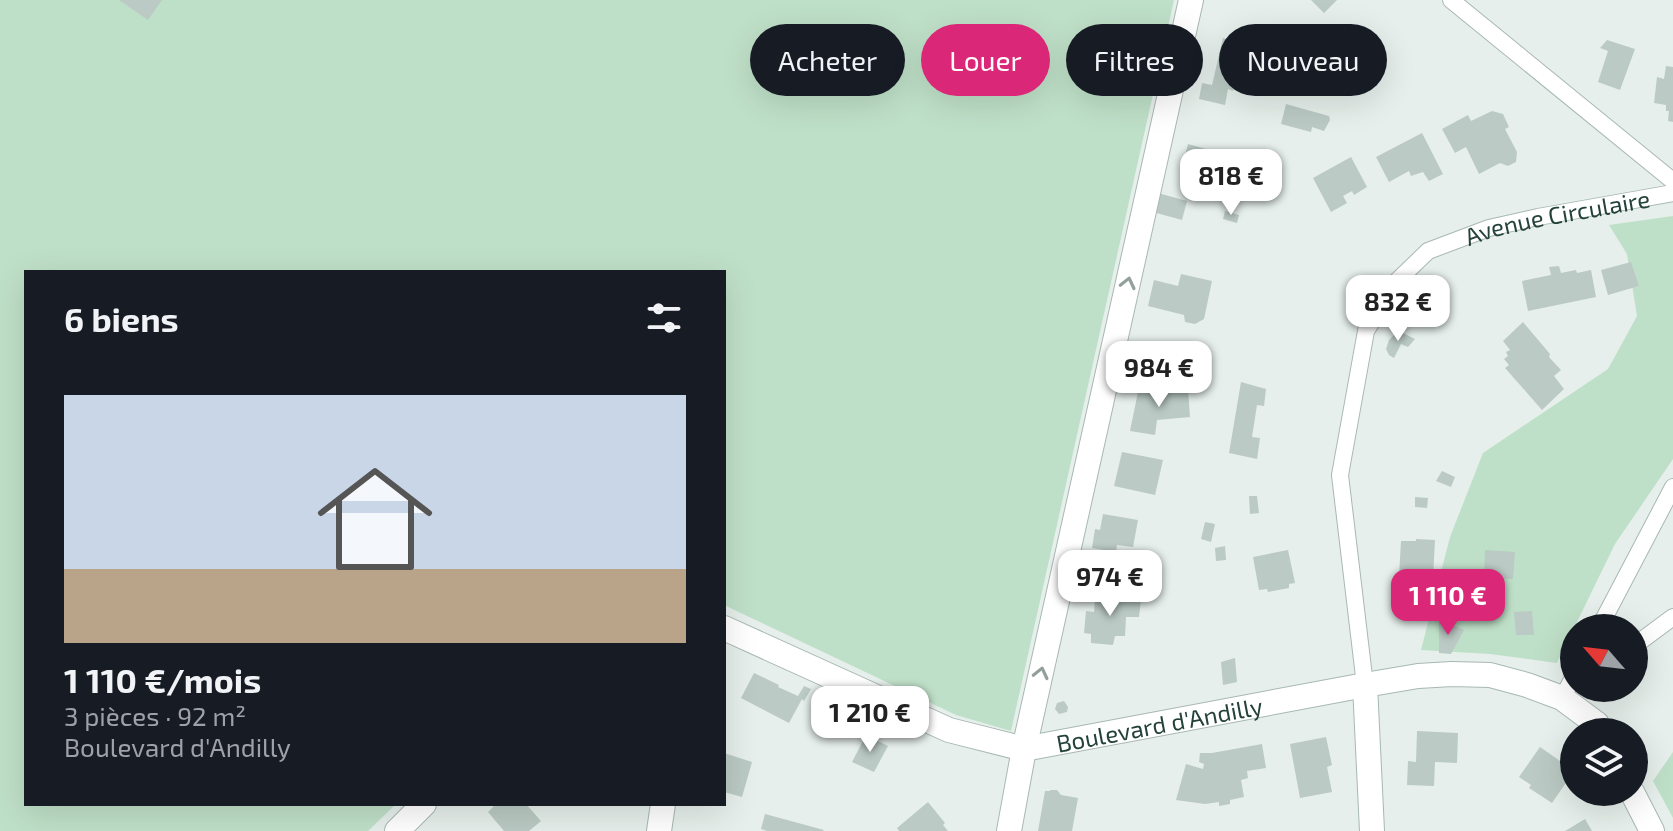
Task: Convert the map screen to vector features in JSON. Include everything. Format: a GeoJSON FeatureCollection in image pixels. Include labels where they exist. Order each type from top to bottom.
{"type":"FeatureCollection","features":[{"type":"Feature","properties":{"kind":"street"},"geometry":{"type":"LineString","coordinates":[[1009,831],[1024,749],[1191,0]]}},
{"type":"Feature","properties":{"kind":"street","name":"Boulevard d'Andilly"},"geometry":{"type":"LineString","coordinates":[[727,637],[949,730],[1024,749],[1418,676],[1490,675],[1560,691]]}},
{"type":"Feature","properties":{"kind":"street","name":"Avenue Circulaire"},"geometry":{"type":"LineString","coordinates":[[1365,685],[1372,831]]}},
{"type":"Feature","properties":{"kind":"street","name":"Boulevard d'Andilly"},"geometry":{"type":"LineString","coordinates":[[1577,702],[1592,718]]}},
{"type":"Feature","properties":{"kind":"street"},"geometry":{"type":"LineString","coordinates":[[397,831],[422,806]]}},
{"type":"Feature","properties":{"kind":"street"},"geometry":{"type":"LineString","coordinates":[[659,831],[663,806]]}},
{"type":"Feature","properties":{"kind":"street"},"geometry":{"type":"LineString","coordinates":[[1639,806],[1652,831]]}},
{"type":"Feature","properties":{"kind":"lane"},"geometry":{"type":"LineString","coordinates":[[1451,0],[1673,181]]}},
{"type":"Feature","properties":{"kind":"lane","name":"Avenue Circulaire"},"geometry":{"type":"LineString","coordinates":[[1365,685],[1340,475],[1366,331],[1397,281],[1428,251],[1489,228],[1673,193]]}},
{"type":"Feature","properties":{"kind":"lane"},"geometry":{"type":"LineString","coordinates":[[1606,614],[1673,487]]}},
{"type":"Feature","properties":{"kind":"lane"},"geometry":{"type":"LineString","coordinates":[[1648,636],[1673,617]]}},
{"type":"Feature","properties":{"kind":"green space"},"geometry":{"type":"Polygon","coordinates":[[[0,0],[1174,0],[1169,24],[1066,24],[1066,96],[1153,96],[1011,731],[956,715],[726,606],[726,270],[24,270],[24,806],[394,806],[368,831],[0,831],[0,0]]]}},
{"type":"Feature","properties":{"kind":"green space"},"geometry":{"type":"Polygon","coordinates":[[[1673,216],[1673,459],[1615,544],[1581,614],[1560,614],[1560,657],[1557,663],[1490,654],[1421,650],[1450,537],[1483,453],[1608,369],[1637,316],[1627,254],[1609,225],[1673,216]]]}},
{"type":"Feature","properties":{"kind":"green space"},"geometry":{"type":"Polygon","coordinates":[[[1673,752],[1673,818],[1653,781],[1673,752]]]}},
{"type":"Feature","properties":{"kind":"building"},"geometry":{"type":"Polygon","coordinates":[[[119,0],[162,0],[148,20],[119,0]]]}},
{"type":"Feature","properties":{"kind":"building"},"geometry":{"type":"Polygon","coordinates":[[[1311,0],[1337,0],[1324,13],[1311,0]]]}},
{"type":"Feature","properties":{"kind":"building"},"geometry":{"type":"Polygon","coordinates":[[[1607,40],[1635,49],[1620,90],[1598,82],[1608,51],[1600,48],[1607,40]]]}},
{"type":"Feature","properties":{"kind":"building"},"geometry":{"type":"Polygon","coordinates":[[[1219,55],[1219,96],[1227,96],[1225,105],[1199,99],[1203,96],[1203,83],[1212,85],[1219,55]]]}},
{"type":"Feature","properties":{"kind":"building"},"geometry":{"type":"Polygon","coordinates":[[[1666,66],[1673,67],[1673,122],[1668,121],[1666,105],[1654,103],[1657,77],[1664,79],[1666,66]]]}},
{"type":"Feature","properties":{"kind":"building"},"geometry":{"type":"Polygon","coordinates":[[[1286,104],[1329,116],[1330,120],[1324,131],[1312,127],[1311,132],[1281,124],[1286,104]]]}},
{"type":"Feature","properties":{"kind":"building"},"geometry":{"type":"Polygon","coordinates":[[[1492,111],[1503,114],[1509,127],[1505,129],[1517,152],[1516,162],[1508,166],[1500,163],[1479,174],[1466,147],[1455,153],[1442,129],[1468,115],[1471,121],[1492,111]]]}},
{"type":"Feature","properties":{"kind":"building"},"geometry":{"type":"Polygon","coordinates":[[[1422,133],[1443,174],[1429,181],[1423,172],[1411,176],[1409,171],[1389,182],[1376,157],[1422,133]]]}},
{"type":"Feature","properties":{"kind":"building"},"geometry":{"type":"Polygon","coordinates":[[[1188,144],[1220,153],[1209,193],[1184,187],[1188,173],[1181,171],[1188,144]]]}},
{"type":"Feature","properties":{"kind":"building"},"geometry":{"type":"Polygon","coordinates":[[[1351,157],[1367,187],[1354,195],[1352,191],[1343,196],[1347,203],[1331,212],[1313,178],[1351,157]]]}},
{"type":"Feature","properties":{"kind":"building"},"geometry":{"type":"Polygon","coordinates":[[[1158,193],[1187,201],[1182,220],[1153,212],[1158,193]]]}},
{"type":"Feature","properties":{"kind":"building"},"geometry":{"type":"Polygon","coordinates":[[[1225,211],[1239,215],[1237,223],[1223,219],[1225,211]]]}},
{"type":"Feature","properties":{"kind":"building"},"geometry":{"type":"Polygon","coordinates":[[[1631,262],[1639,286],[1608,295],[1601,270],[1631,262]]]}},
{"type":"Feature","properties":{"kind":"building"},"geometry":{"type":"Polygon","coordinates":[[[1559,266],[1561,273],[1591,270],[1596,297],[1528,311],[1522,281],[1551,275],[1549,267],[1559,266]]]}},
{"type":"Feature","properties":{"kind":"building"},"geometry":{"type":"Polygon","coordinates":[[[1181,274],[1212,281],[1204,319],[1195,324],[1185,322],[1184,315],[1148,306],[1154,280],[1178,286],[1181,274]]]}},
{"type":"Feature","properties":{"kind":"building"},"geometry":{"type":"Polygon","coordinates":[[[1523,322],[1561,370],[1554,376],[1564,389],[1542,410],[1505,368],[1509,365],[1504,359],[1510,350],[1503,341],[1523,322]]]}},
{"type":"Feature","properties":{"kind":"building"},"geometry":{"type":"Polygon","coordinates":[[[1401,332],[1415,339],[1408,347],[1401,344],[1394,358],[1386,349],[1389,340],[1401,332]]]}},
{"type":"Feature","properties":{"kind":"building"},"geometry":{"type":"Polygon","coordinates":[[[1241,382],[1266,389],[1264,406],[1257,405],[1252,437],[1260,438],[1257,459],[1229,453],[1241,382]]]}},
{"type":"Feature","properties":{"kind":"building"},"geometry":{"type":"Polygon","coordinates":[[[1188,389],[1190,417],[1157,420],[1155,435],[1130,431],[1138,392],[1188,389]]]}},
{"type":"Feature","properties":{"kind":"building"},"geometry":{"type":"Polygon","coordinates":[[[1122,452],[1163,460],[1155,495],[1114,486],[1122,452]]]}},
{"type":"Feature","properties":{"kind":"building"},"geometry":{"type":"Polygon","coordinates":[[[1442,471],[1455,477],[1451,487],[1436,481],[1442,471]]]}},
{"type":"Feature","properties":{"kind":"building"},"geometry":{"type":"Polygon","coordinates":[[[1249,496],[1257,496],[1259,513],[1250,514],[1249,496]]]}},
{"type":"Feature","properties":{"kind":"building"},"geometry":{"type":"Polygon","coordinates":[[[1415,497],[1428,498],[1427,508],[1415,507],[1415,497]]]}},
{"type":"Feature","properties":{"kind":"building"},"geometry":{"type":"Polygon","coordinates":[[[1103,514],[1138,520],[1133,547],[1117,545],[1116,552],[1092,548],[1095,529],[1100,530],[1103,514]]]}},
{"type":"Feature","properties":{"kind":"building"},"geometry":{"type":"Polygon","coordinates":[[[1205,522],[1215,524],[1211,542],[1201,539],[1205,522]]]}},
{"type":"Feature","properties":{"kind":"building"},"geometry":{"type":"Polygon","coordinates":[[[1435,540],[1433,578],[1429,578],[1430,581],[1418,581],[1414,575],[1399,576],[1401,541],[1435,540]]]}},
{"type":"Feature","properties":{"kind":"building"},"geometry":{"type":"Polygon","coordinates":[[[1225,546],[1226,560],[1216,561],[1215,548],[1225,546]]]}},
{"type":"Feature","properties":{"kind":"building"},"geometry":{"type":"Polygon","coordinates":[[[1288,550],[1295,583],[1289,584],[1289,588],[1268,592],[1267,589],[1259,590],[1253,557],[1288,550]]]}},
{"type":"Feature","properties":{"kind":"building"},"geometry":{"type":"Polygon","coordinates":[[[1485,550],[1515,552],[1513,579],[1484,578],[1485,550]]]}},
{"type":"Feature","properties":{"kind":"building"},"geometry":{"type":"Polygon","coordinates":[[[1101,595],[1141,599],[1139,617],[1126,617],[1125,636],[1115,636],[1113,645],[1091,643],[1091,634],[1084,633],[1086,611],[1094,612],[1095,600],[1101,601],[1101,595]]]}},
{"type":"Feature","properties":{"kind":"building"},"geometry":{"type":"Polygon","coordinates":[[[1532,611],[1534,635],[1516,635],[1514,612],[1532,611]]]}},
{"type":"Feature","properties":{"kind":"building"},"geometry":{"type":"Polygon","coordinates":[[[1439,619],[1464,630],[1451,654],[1439,653],[1439,619]]]}},
{"type":"Feature","properties":{"kind":"building"},"geometry":{"type":"Polygon","coordinates":[[[1235,658],[1237,682],[1223,685],[1221,662],[1235,658]]]}},
{"type":"Feature","properties":{"kind":"building"},"geometry":{"type":"Polygon","coordinates":[[[754,673],[798,696],[804,686],[811,689],[789,723],[741,698],[754,673]]]}},
{"type":"Feature","properties":{"kind":"building"},"geometry":{"type":"Polygon","coordinates":[[[1064,701],[1067,712],[1059,714],[1055,709],[1057,703],[1064,701]]]}},
{"type":"Feature","properties":{"kind":"building"},"geometry":{"type":"Polygon","coordinates":[[[1417,731],[1458,733],[1457,763],[1435,762],[1434,786],[1407,785],[1408,761],[1416,762],[1417,731]]]}},
{"type":"Feature","properties":{"kind":"building"},"geometry":{"type":"Polygon","coordinates":[[[866,735],[888,746],[874,772],[852,762],[866,735]]]}},
{"type":"Feature","properties":{"kind":"building"},"geometry":{"type":"Polygon","coordinates":[[[1326,737],[1332,765],[1327,767],[1332,792],[1300,798],[1290,744],[1326,737]]]}},
{"type":"Feature","properties":{"kind":"building"},"geometry":{"type":"Polygon","coordinates":[[[1262,744],[1266,768],[1247,771],[1248,778],[1241,780],[1244,797],[1219,806],[1219,802],[1205,804],[1176,800],[1186,764],[1203,769],[1204,764],[1199,762],[1200,753],[1262,744]]]}},
{"type":"Feature","properties":{"kind":"building"},"geometry":{"type":"Polygon","coordinates":[[[1540,747],[1560,761],[1560,791],[1552,803],[1529,788],[1531,785],[1519,777],[1540,747]]]}},
{"type":"Feature","properties":{"kind":"building"},"geometry":{"type":"Polygon","coordinates":[[[726,754],[752,762],[742,797],[726,793],[726,754]]]}},
{"type":"Feature","properties":{"kind":"building"},"geometry":{"type":"Polygon","coordinates":[[[1045,791],[1078,798],[1072,831],[1038,831],[1045,791]]]}},
{"type":"Feature","properties":{"kind":"building"},"geometry":{"type":"Polygon","coordinates":[[[928,802],[948,831],[899,831],[897,828],[928,802]]]}},
{"type":"Feature","properties":{"kind":"building"},"geometry":{"type":"Polygon","coordinates":[[[494,806],[528,806],[541,821],[529,831],[504,831],[488,812],[494,806]]]}},
{"type":"Feature","properties":{"kind":"building"},"geometry":{"type":"Polygon","coordinates":[[[765,814],[824,830],[767,831],[761,829],[765,814]]]}},
{"type":"Feature","properties":{"kind":"building"},"geometry":{"type":"Polygon","coordinates":[[[1585,819],[1592,831],[1565,831],[1585,819]]]}}]}
